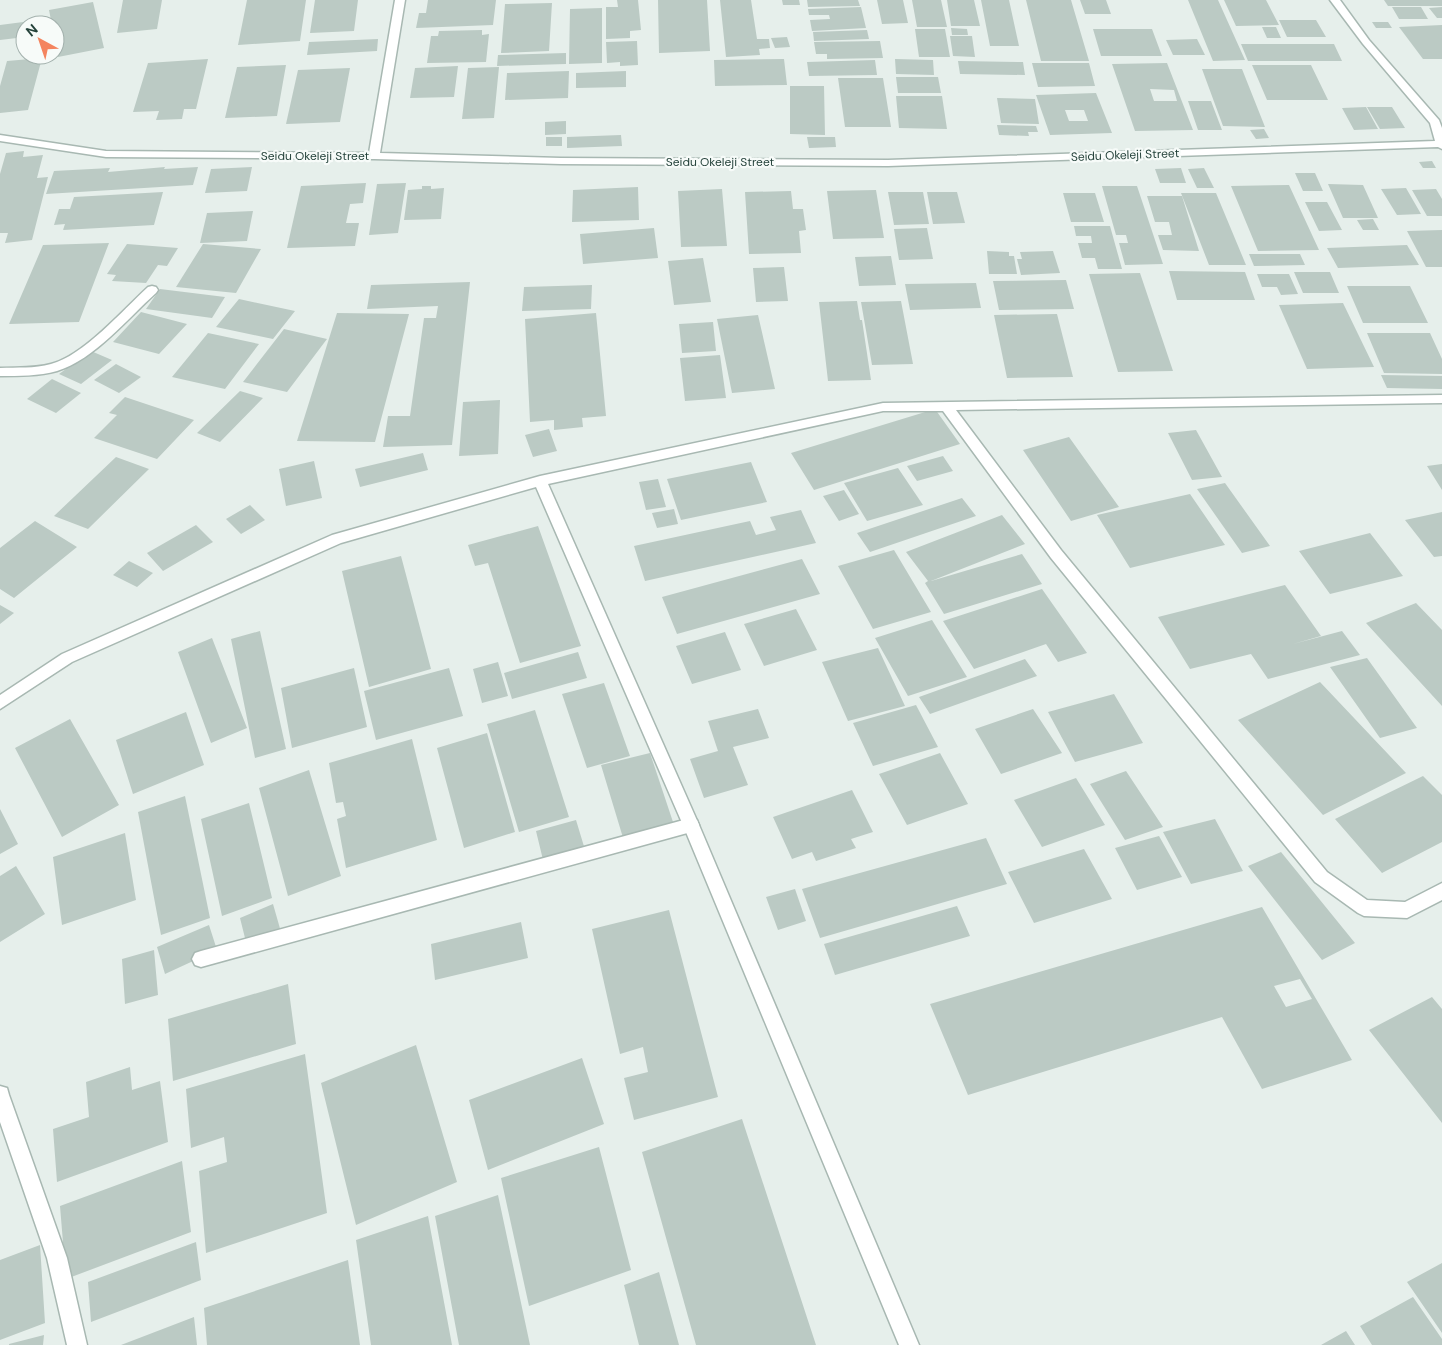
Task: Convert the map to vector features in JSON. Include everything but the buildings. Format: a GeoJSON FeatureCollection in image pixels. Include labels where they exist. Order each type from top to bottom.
{"type":"FeatureCollection","features":[{"type":"Feature","properties":{"kind":"street"},"geometry":{"type":"LineString","coordinates":[[374,156],[400,0]]}},
{"type":"Feature","properties":{"kind":"street"},"geometry":{"type":"LineString","coordinates":[[1335,0],[1366,42],[1438,122],[1441,145]]}},
{"type":"Feature","properties":{"kind":"street","name":"Seidu Okeleji Street"},"geometry":{"type":"LineString","coordinates":[[0,138],[106,154],[374,156],[561,161],[888,163],[1441,145]]}},
{"type":"Feature","properties":{"kind":"street"},"geometry":{"type":"LineString","coordinates":[[0,372],[37,371],[60,365],[82,352],[152,290]]}},
{"type":"Feature","properties":{"kind":"street"},"geometry":{"type":"LineString","coordinates":[[0,703],[67,658],[338,539],[540,480],[883,408],[1442,399]]}},
{"type":"Feature","properties":{"kind":"street"},"geometry":{"type":"LineString","coordinates":[[947,407],[1056,554],[1321,878],[1364,908],[1407,910],[1442,891]]}},
{"type":"Feature","properties":{"kind":"street"},"geometry":{"type":"LineString","coordinates":[[540,480],[692,825],[908,1345]]}},
{"type":"Feature","properties":{"kind":"street"},"geometry":{"type":"LineString","coordinates":[[201,959],[692,825]]}},
{"type":"Feature","properties":{"kind":"street"},"geometry":{"type":"LineString","coordinates":[[0,1094],[57,1258],[77,1345]]}}]}
